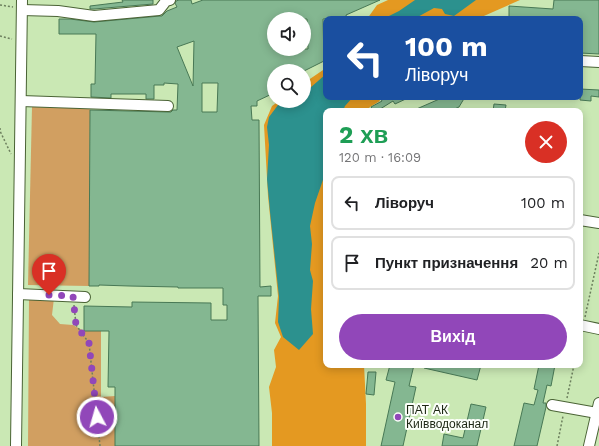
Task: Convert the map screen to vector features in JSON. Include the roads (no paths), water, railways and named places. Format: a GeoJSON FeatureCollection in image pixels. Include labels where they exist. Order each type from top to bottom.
{"type":"FeatureCollection","features":[{"type":"Feature","properties":{"kind":"street"},"geometry":{"type":"LineString","coordinates":[[16,446],[22,42],[19,6],[94,16],[159,10],[166,1],[170,0]]}},
{"type":"Feature","properties":{"kind":"street"},"geometry":{"type":"LineString","coordinates":[[583,61],[599,62]]}},
{"type":"Feature","properties":{"kind":"street"},"geometry":{"type":"LineString","coordinates":[[21,101],[168,106]]}},
{"type":"Feature","properties":{"kind":"street"},"geometry":{"type":"LineString","coordinates":[[583,220],[599,223]]}},
{"type":"Feature","properties":{"kind":"street"},"geometry":{"type":"LineString","coordinates":[[18,294],[85,297]]}},
{"type":"Feature","properties":{"kind":"street"},"geometry":{"type":"LineString","coordinates":[[583,325],[599,329]]}},
{"type":"Feature","properties":{"kind":"street"},"geometry":{"type":"LineString","coordinates":[[552,405],[598,408],[596,427],[589,446]]}},
{"type":"Feature","properties":{"kind":"water"},"geometry":{"type":"Polygon","coordinates":[[[415,0],[476,0],[454,16],[445,14],[442,9],[434,8],[419,16],[389,16],[415,0]]]}},
{"type":"Feature","properties":{"kind":"water"},"geometry":{"type":"Polygon","coordinates":[[[323,77],[323,100],[350,100],[344,108],[323,108],[323,180],[315,203],[310,226],[312,244],[310,270],[313,281],[311,309],[313,334],[299,350],[283,337],[278,322],[279,297],[267,179],[269,145],[267,127],[269,117],[276,108],[311,108],[311,87],[323,77]]]}},
{"type":"Feature","properties":{"kind":"place","name":"ПАТ АК Київводоканал"},"geometry":{"type":"Point","coordinates":[398,417]}}]}
